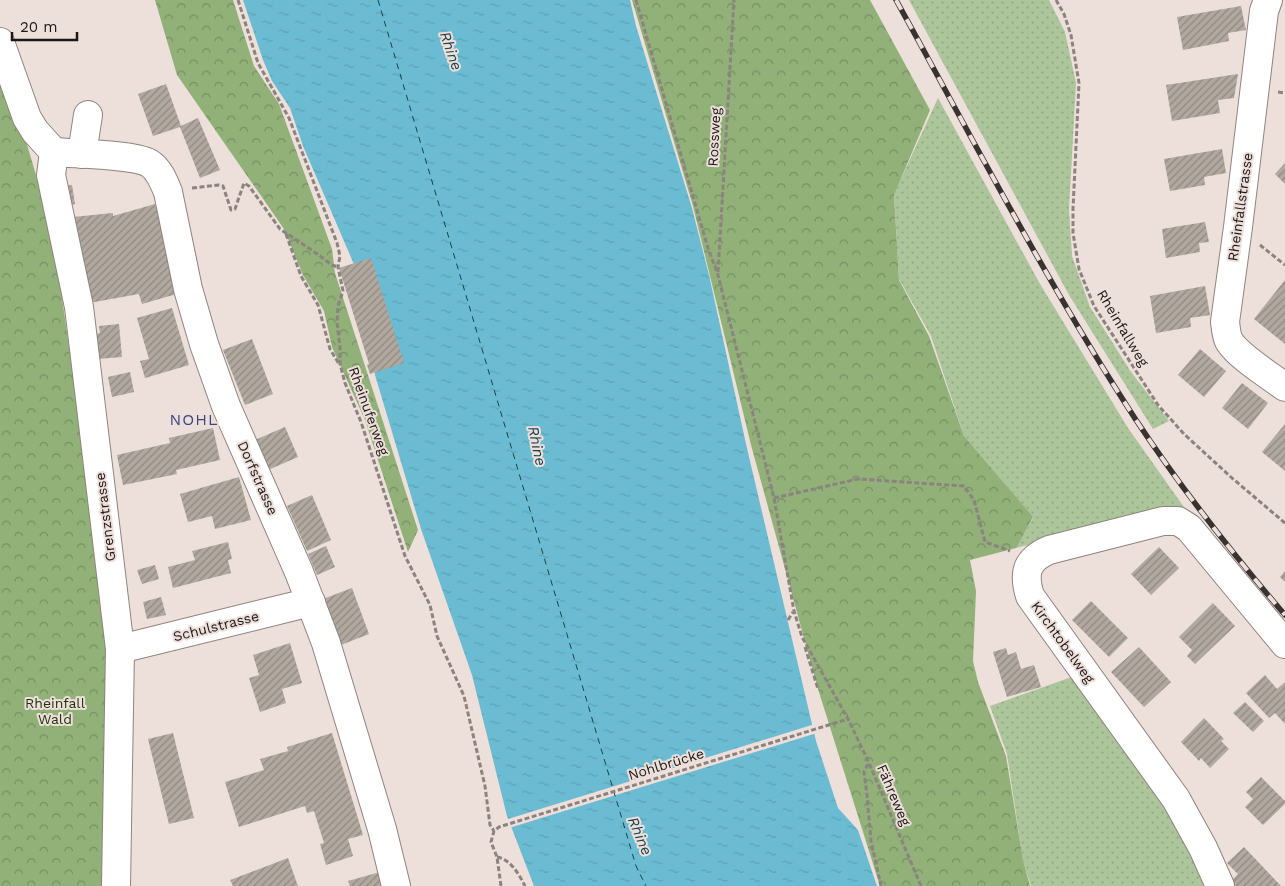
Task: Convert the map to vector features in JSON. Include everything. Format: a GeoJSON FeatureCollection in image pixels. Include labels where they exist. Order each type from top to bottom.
{"type":"FeatureCollection","features":[{"type":"Feature","properties":{"kind":"street","name":"Rheinfallstrasse"},"geometry":{"type":"LineString","coordinates":[[1268,0],[1264,11],[1225,322],[1226,334],[1230,342],[1285,387]]}},
{"type":"Feature","properties":{"kind":"street"},"geometry":{"type":"LineString","coordinates":[[0,42],[27,118],[35,131],[54,152]]}},
{"type":"Feature","properties":{"kind":"street"},"geometry":{"type":"LineString","coordinates":[[82,154],[88,115]]}},
{"type":"Feature","properties":{"kind":"street","name":"Dorfstrasse"},"geometry":{"type":"LineString","coordinates":[[54,152],[128,158],[150,164],[158,171],[163,181],[168,192],[188,289],[204,344],[226,406],[311,602],[326,642],[382,829],[396,886]]}},
{"type":"Feature","properties":{"kind":"street","name":"Grenzstrasse"},"geometry":{"type":"LineString","coordinates":[[54,152],[51,175],[79,307],[120,649],[116,886]]}},
{"type":"Feature","properties":{"kind":"street"},"geometry":{"type":"LineString","coordinates":[[1032,561],[1040,554],[1049,550],[1163,522],[1178,521],[1189,528],[1285,644]]}},
{"type":"Feature","properties":{"kind":"street","name":"Kirchtobelweg"},"geometry":{"type":"LineString","coordinates":[[1032,561],[1026,571],[1026,582],[1030,596],[1176,799],[1203,848],[1220,886]]}},
{"type":"Feature","properties":{"kind":"street","name":"Schulstrasse"},"geometry":{"type":"LineString","coordinates":[[120,649],[311,602]]}},
{"type":"Feature","properties":{"kind":"path","name":"Rheinuferweg"},"geometry":{"type":"LineString","coordinates":[[238,0],[258,63],[289,118],[337,242],[340,256],[338,268],[343,291],[338,306],[337,322],[340,364],[345,382],[362,422],[405,556],[430,606],[437,636],[464,696],[486,786],[490,825],[496,830],[491,842],[497,857],[501,886]]}},
{"type":"Feature","properties":{"kind":"path"},"geometry":{"type":"LineString","coordinates":[[636,0],[708,248],[718,275],[774,498],[794,611],[818,689]]}},
{"type":"Feature","properties":{"kind":"path","name":"Rossweg"},"geometry":{"type":"LineString","coordinates":[[718,275],[734,0]]}},
{"type":"Feature","properties":{"kind":"path","name":"Rheinfallweg"},"geometry":{"type":"LineString","coordinates":[[1056,0],[1064,14],[1071,35],[1080,84],[1072,209],[1073,233],[1080,268],[1094,306],[1158,406],[1184,434],[1285,523]]}},
{"type":"Feature","properties":{"kind":"path"},"geometry":{"type":"LineString","coordinates":[[200,187],[223,186],[231,210],[234,209],[244,183],[249,186],[280,229],[338,268]]}},
{"type":"Feature","properties":{"kind":"path"},"geometry":{"type":"LineString","coordinates":[[286,233],[301,276],[320,310],[330,349],[340,364]]}},
{"type":"Feature","properties":{"kind":"path"},"geometry":{"type":"LineString","coordinates":[[774,498],[858,479],[964,486],[974,500],[985,542],[1000,546],[1032,561]]}},
{"type":"Feature","properties":{"kind":"path"},"geometry":{"type":"LineString","coordinates":[[788,620],[794,611]]}},
{"type":"Feature","properties":{"kind":"path","name":"Fähreweg"},"geometry":{"type":"LineString","coordinates":[[802,637],[848,719],[921,886]]}},
{"type":"Feature","properties":{"kind":"path","name":"Nohlbrücke"},"geometry":{"type":"LineString","coordinates":[[496,830],[848,719]]}},
{"type":"Feature","properties":{"kind":"path"},"geometry":{"type":"LineString","coordinates":[[868,763],[864,772],[871,841],[881,886]]}},
{"type":"Feature","properties":{"kind":"path"},"geometry":{"type":"LineString","coordinates":[[497,857],[504,858],[509,862],[525,886]]}},
{"type":"Feature","properties":{"kind":"green space"},"geometry":{"type":"Polygon","coordinates":[[[155,0],[233,0],[254,66],[279,104],[332,249],[335,273],[418,530],[408,552],[365,420],[332,347],[324,311],[303,275],[284,229],[177,75],[155,0]]]}},
{"type":"Feature","properties":{"kind":"green space"},"geometry":{"type":"Polygon","coordinates":[[[632,0],[870,0],[930,110],[894,195],[899,280],[929,336],[964,436],[1033,517],[1016,548],[970,560],[976,591],[973,661],[978,682],[1006,756],[1023,860],[1030,886],[880,886],[818,689],[751,445],[693,206],[632,0]]]}},
{"type":"Feature","properties":{"kind":"green space"},"geometry":{"type":"Polygon","coordinates":[[[909,0],[1049,0],[1065,32],[1076,83],[1069,209],[1072,256],[1090,307],[1131,372],[1169,421],[1153,429],[1069,295],[909,0]]]}},
{"type":"Feature","properties":{"kind":"green space","name":"Rheinfall Wald"},"geometry":{"type":"Polygon","coordinates":[[[0,70],[26,141],[53,233],[105,604],[113,738],[109,886],[0,886],[0,70]]]}},
{"type":"Feature","properties":{"kind":"green space"},"geometry":{"type":"Polygon","coordinates":[[[938,98],[1040,284],[1128,428],[1186,510],[1015,548],[1033,518],[964,436],[931,336],[899,279],[894,194],[938,98]]]}},
{"type":"Feature","properties":{"kind":"green space"},"geometry":{"type":"Polygon","coordinates":[[[1080,674],[1171,801],[1215,886],[1031,886],[1023,861],[1007,754],[990,706],[1080,674]]]}},
{"type":"Feature","properties":{"kind":"water","name":"Rhine"},"geometry":{"type":"Polygon","coordinates":[[[243,0],[630,0],[636,26],[692,208],[709,275],[746,444],[816,741],[838,808],[858,830],[877,886],[534,886],[507,816],[472,675],[421,529],[375,375],[368,310],[353,262],[303,146],[290,108],[272,81],[263,60],[243,0]]]}},
{"type":"Feature","properties":{"kind":"pier"},"geometry":{"type":"Polygon","coordinates":[[[815,724],[817,733],[509,828],[505,820],[815,724]]]}},
{"type":"Feature","properties":{"kind":"building"},"geometry":{"type":"Polygon","coordinates":[[[1241,6],[1246,30],[1228,33],[1229,41],[1183,50],[1177,17],[1241,6]]]}},
{"type":"Feature","properties":{"kind":"building"},"geometry":{"type":"Polygon","coordinates":[[[1238,74],[1234,98],[1218,100],[1220,113],[1172,121],[1166,85],[1238,74]]]}},
{"type":"Feature","properties":{"kind":"building"},"geometry":{"type":"Polygon","coordinates":[[[166,84],[181,126],[198,118],[220,170],[200,178],[180,127],[153,136],[138,94],[166,84]]]}},
{"type":"Feature","properties":{"kind":"building"},"geometry":{"type":"Polygon","coordinates":[[[1222,149],[1226,173],[1204,177],[1205,185],[1170,191],[1164,159],[1222,149]]]}},
{"type":"Feature","properties":{"kind":"building"},"geometry":{"type":"Polygon","coordinates":[[[1285,163],[1285,184],[1275,174],[1285,163]]]}},
{"type":"Feature","properties":{"kind":"building"},"geometry":{"type":"Polygon","coordinates":[[[72,185],[75,204],[65,206],[63,186],[72,185]]]}},
{"type":"Feature","properties":{"kind":"building"},"geometry":{"type":"Polygon","coordinates":[[[155,204],[180,293],[142,304],[139,294],[89,303],[86,271],[78,272],[73,217],[113,213],[113,216],[155,204]]]}},
{"type":"Feature","properties":{"kind":"building"},"geometry":{"type":"Polygon","coordinates":[[[1205,222],[1209,242],[1199,243],[1200,252],[1166,258],[1162,229],[1205,222]]]}},
{"type":"Feature","properties":{"kind":"building"},"geometry":{"type":"Polygon","coordinates":[[[371,258],[404,363],[370,374],[367,365],[369,364],[339,268],[371,258]]]}},
{"type":"Feature","properties":{"kind":"building"},"geometry":{"type":"Polygon","coordinates":[[[1285,280],[1285,344],[1254,319],[1285,280]]]}},
{"type":"Feature","properties":{"kind":"building"},"geometry":{"type":"Polygon","coordinates":[[[1205,286],[1210,315],[1190,318],[1191,327],[1156,333],[1150,296],[1205,286]]]}},
{"type":"Feature","properties":{"kind":"building"},"geometry":{"type":"Polygon","coordinates":[[[172,308],[189,365],[145,378],[140,361],[149,359],[137,318],[172,308]]]}},
{"type":"Feature","properties":{"kind":"building"},"geometry":{"type":"Polygon","coordinates":[[[119,324],[122,357],[98,359],[95,334],[100,333],[99,326],[119,324]]]}},
{"type":"Feature","properties":{"kind":"building"},"geometry":{"type":"Polygon","coordinates":[[[252,339],[273,394],[245,405],[223,350],[252,339]]]}},
{"type":"Feature","properties":{"kind":"building"},"geometry":{"type":"Polygon","coordinates":[[[1200,349],[1226,371],[1204,397],[1178,375],[1200,349]]]}},
{"type":"Feature","properties":{"kind":"building"},"geometry":{"type":"Polygon","coordinates":[[[130,372],[134,392],[112,397],[108,377],[130,372]]]}},
{"type":"Feature","properties":{"kind":"building"},"geometry":{"type":"Polygon","coordinates":[[[1242,383],[1268,403],[1248,429],[1222,408],[1242,383]]]}},
{"type":"Feature","properties":{"kind":"building"},"geometry":{"type":"Polygon","coordinates":[[[1285,424],[1285,471],[1262,452],[1285,424]]]}},
{"type":"Feature","properties":{"kind":"building"},"geometry":{"type":"Polygon","coordinates":[[[285,427],[298,457],[268,470],[255,440],[285,427]]]}},
{"type":"Feature","properties":{"kind":"building"},"geometry":{"type":"Polygon","coordinates":[[[213,428],[220,460],[176,470],[177,474],[123,485],[117,455],[170,443],[169,438],[213,428]]]}},
{"type":"Feature","properties":{"kind":"building"},"geometry":{"type":"Polygon","coordinates":[[[239,477],[251,520],[215,529],[212,516],[188,522],[180,494],[239,477]]]}},
{"type":"Feature","properties":{"kind":"building"},"geometry":{"type":"Polygon","coordinates":[[[312,495],[331,540],[307,551],[287,506],[312,495]]]}},
{"type":"Feature","properties":{"kind":"building"},"geometry":{"type":"Polygon","coordinates":[[[228,542],[232,559],[228,560],[231,573],[173,588],[168,567],[195,560],[192,551],[228,542]]]}},
{"type":"Feature","properties":{"kind":"building"},"geometry":{"type":"Polygon","coordinates":[[[326,546],[335,567],[317,575],[308,554],[326,546]]]}},
{"type":"Feature","properties":{"kind":"building"},"geometry":{"type":"Polygon","coordinates":[[[1159,547],[1179,568],[1151,595],[1131,574],[1159,547]]]}},
{"type":"Feature","properties":{"kind":"building"},"geometry":{"type":"Polygon","coordinates":[[[155,565],[159,579],[142,584],[137,570],[155,565]]]}},
{"type":"Feature","properties":{"kind":"building"},"geometry":{"type":"Polygon","coordinates":[[[1285,571],[1285,582],[1280,577],[1285,571]]]}},
{"type":"Feature","properties":{"kind":"building"},"geometry":{"type":"Polygon","coordinates":[[[352,588],[369,634],[341,645],[323,599],[352,588]]]}},
{"type":"Feature","properties":{"kind":"building"},"geometry":{"type":"Polygon","coordinates":[[[161,597],[166,615],[147,619],[143,602],[161,597]]]}},
{"type":"Feature","properties":{"kind":"building"},"geometry":{"type":"Polygon","coordinates":[[[1091,601],[1128,638],[1109,657],[1072,620],[1091,601]]]}},
{"type":"Feature","properties":{"kind":"building"},"geometry":{"type":"Polygon","coordinates":[[[1213,603],[1235,626],[1195,664],[1187,656],[1192,650],[1179,637],[1213,603]]]}},
{"type":"Feature","properties":{"kind":"building"},"geometry":{"type":"Polygon","coordinates":[[[290,643],[302,683],[282,689],[286,703],[260,712],[249,678],[259,675],[253,655],[290,643]]]}},
{"type":"Feature","properties":{"kind":"building"},"geometry":{"type":"Polygon","coordinates":[[[1139,647],[1171,682],[1144,707],[1111,672],[1139,647]]]}},
{"type":"Feature","properties":{"kind":"building"},"geometry":{"type":"Polygon","coordinates":[[[1006,648],[1008,655],[1016,652],[1021,669],[1034,665],[1041,687],[1007,697],[993,652],[1006,648]]]}},
{"type":"Feature","properties":{"kind":"building"},"geometry":{"type":"Polygon","coordinates":[[[1265,675],[1277,689],[1285,682],[1285,724],[1275,713],[1269,718],[1246,693],[1265,675]]]}},
{"type":"Feature","properties":{"kind":"building"},"geometry":{"type":"Polygon","coordinates":[[[1245,702],[1264,721],[1253,732],[1233,713],[1245,702]]]}},
{"type":"Feature","properties":{"kind":"building"},"geometry":{"type":"Polygon","coordinates":[[[1204,718],[1224,739],[1221,741],[1229,749],[1210,768],[1201,758],[1199,761],[1181,742],[1204,718]]]}},
{"type":"Feature","properties":{"kind":"building"},"geometry":{"type":"Polygon","coordinates":[[[173,733],[194,818],[169,824],[148,739],[173,733]]]}},
{"type":"Feature","properties":{"kind":"building"},"geometry":{"type":"Polygon","coordinates":[[[332,733],[363,835],[348,839],[353,856],[326,865],[320,844],[324,843],[314,811],[307,813],[305,806],[239,827],[225,782],[264,770],[260,759],[288,751],[287,747],[332,733]]]}},
{"type":"Feature","properties":{"kind":"building"},"geometry":{"type":"Polygon","coordinates":[[[1261,777],[1285,801],[1285,804],[1263,825],[1245,807],[1253,799],[1246,792],[1261,777]]]}},
{"type":"Feature","properties":{"kind":"building"},"geometry":{"type":"Polygon","coordinates":[[[1244,847],[1281,886],[1232,886],[1229,883],[1238,874],[1227,863],[1244,847]]]}},
{"type":"Feature","properties":{"kind":"building"},"geometry":{"type":"Polygon","coordinates":[[[288,858],[298,886],[233,886],[230,880],[288,858]]]}},
{"type":"Feature","properties":{"kind":"building"},"geometry":{"type":"Polygon","coordinates":[[[380,872],[384,886],[350,886],[348,881],[380,872]]]}},
{"type":"Feature","properties":{"kind":"ferry route"},"geometry":{"type":"LineString","coordinates":[[378,0],[636,866],[646,886]]}},
{"type":"Feature","properties":{"kind":"railway"},"geometry":{"type":"LineString","coordinates":[[896,0],[1042,265],[1136,420],[1226,544],[1285,615]]}},
{"type":"Feature","properties":{"kind":"district","name":"NOHL"},"geometry":{"type":"Point","coordinates":[194,419]}}]}
